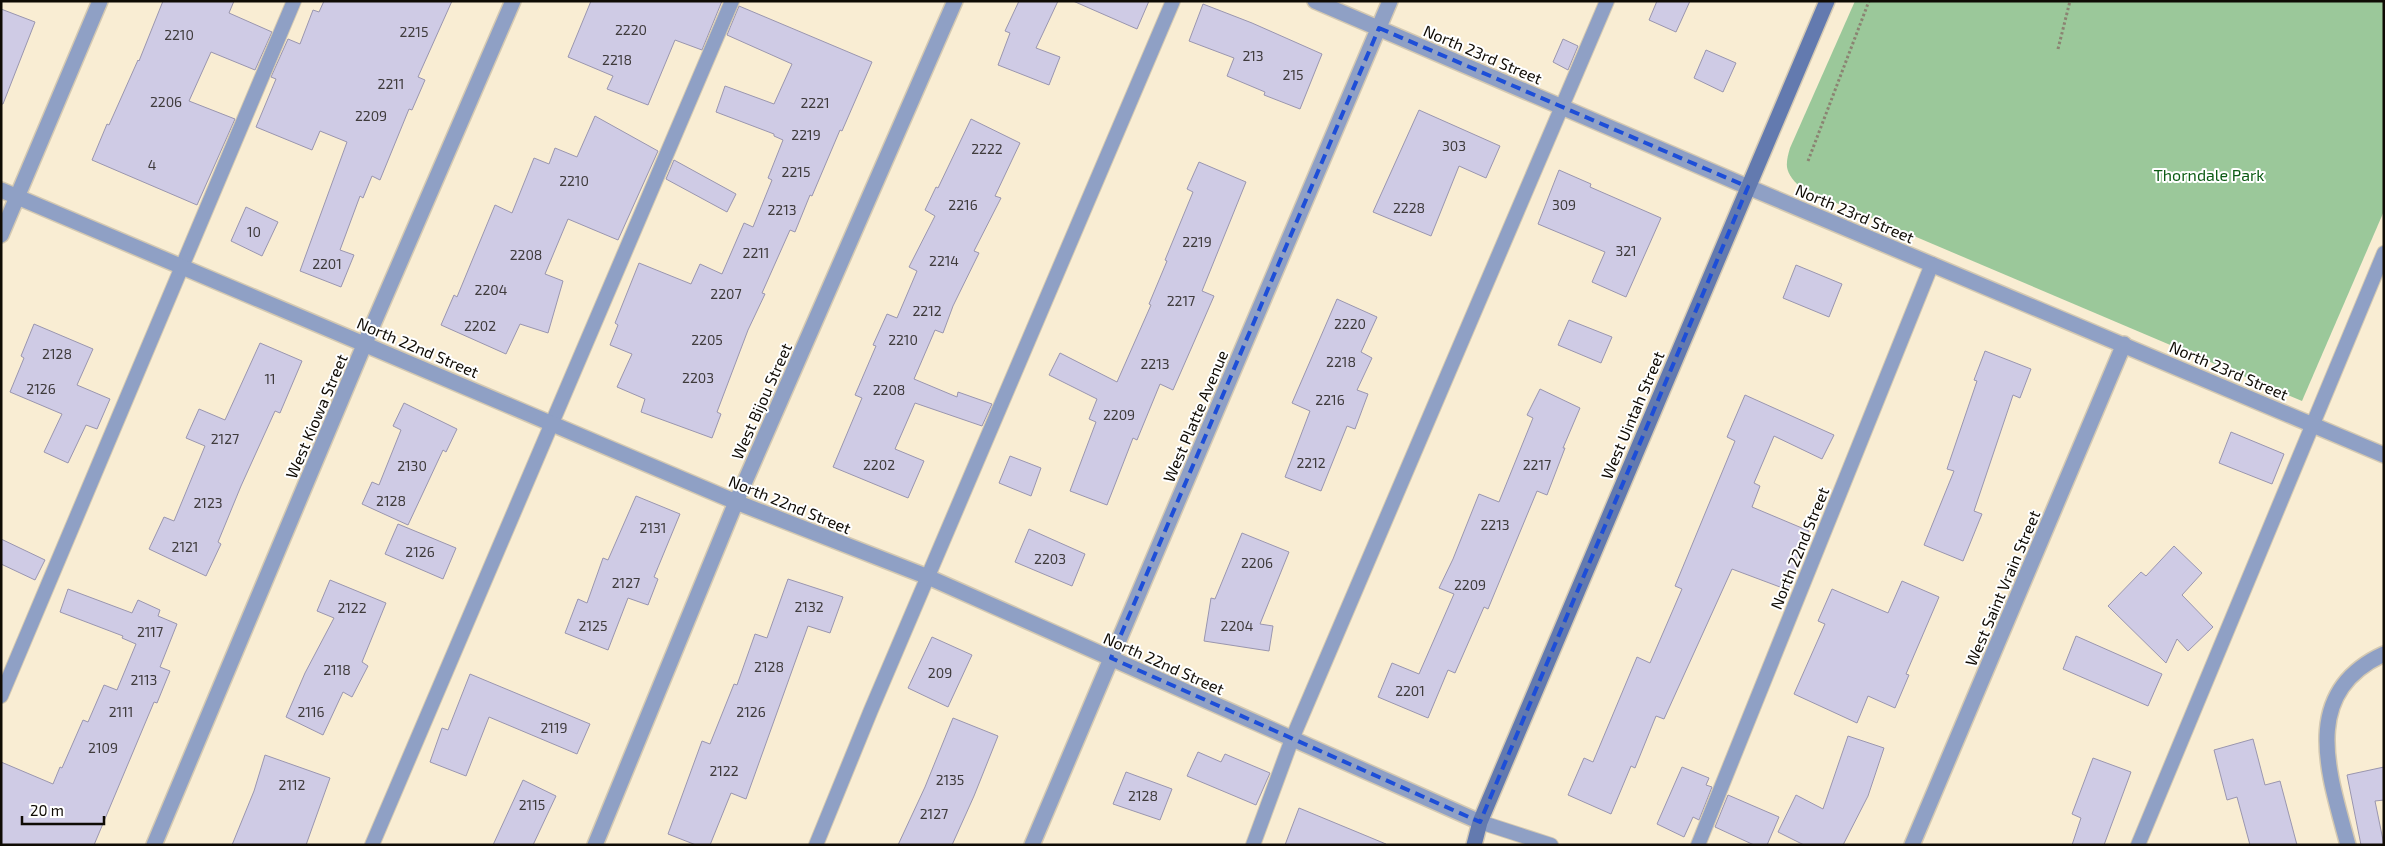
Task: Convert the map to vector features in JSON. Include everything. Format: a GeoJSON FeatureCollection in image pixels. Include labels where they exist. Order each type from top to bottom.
{"type":"FeatureCollection","features":[{"type":"Feature","properties":{"kind":"main road","name":"West Uintah Street"},"geometry":{"type":"LineString","coordinates":[[1474,845],[1480,822],[1827,1]]}},
{"type":"Feature","properties":{"kind":"street"},"geometry":{"type":"LineString","coordinates":[[1,235],[100,1]]}},
{"type":"Feature","properties":{"kind":"street","name":"West Kiowa Street"},"geometry":{"type":"LineString","coordinates":[[154,845],[365,343],[513,1]]}},
{"type":"Feature","properties":{"kind":"street","name":"West Bijou Street"},"geometry":{"type":"LineString","coordinates":[[595,845],[736,502],[955,1]]}},
{"type":"Feature","properties":{"kind":"street","name":"North 23rd Street"},"geometry":{"type":"LineString","coordinates":[[1315,1],[1748,187],[2384,454]]}},
{"type":"Feature","properties":{"kind":"street","name":"West Platte Avenue"},"geometry":{"type":"LineString","coordinates":[[1032,845],[1390,1]]}},
{"type":"Feature","properties":{"kind":"street","name":"North 22nd Street"},"geometry":{"type":"LineString","coordinates":[[1,190],[736,502],[928,577],[1480,822]]}},
{"type":"Feature","properties":{"kind":"street","name":"West Saint Vrain Street"},"geometry":{"type":"LineString","coordinates":[[1912,845],[2124,344]]}},
{"type":"Feature","properties":{"kind":"street"},"geometry":{"type":"LineString","coordinates":[[2348,845],[2329,765],[2327,721],[2331,704],[2340,688],[2352,674],[2371,660],[2384,654]]}},
{"type":"Feature","properties":{"kind":"lane"},"geometry":{"type":"LineString","coordinates":[[1,696],[294,1]]}},
{"type":"Feature","properties":{"kind":"lane"},"geometry":{"type":"LineString","coordinates":[[372,845],[732,1]]}},
{"type":"Feature","properties":{"kind":"lane"},"geometry":{"type":"LineString","coordinates":[[816,845],[1173,1]]}},
{"type":"Feature","properties":{"kind":"lane"},"geometry":{"type":"LineString","coordinates":[[1253,845],[1292,739],[1607,1]]}},
{"type":"Feature","properties":{"kind":"lane"},"geometry":{"type":"LineString","coordinates":[[2138,845],[2384,253]]}},
{"type":"Feature","properties":{"kind":"lane","name":"North 22nd Street"},"geometry":{"type":"LineString","coordinates":[[1698,845],[1932,264]]}},
{"type":"Feature","properties":{"kind":"lane","name":"North 22nd Street"},"geometry":{"type":"LineString","coordinates":[[1480,822],[1551,845]]}},
{"type":"Feature","properties":{"kind":"path"},"geometry":{"type":"LineString","coordinates":[[1808,162],[1869,1]]}},
{"type":"Feature","properties":{"kind":"path"},"geometry":{"type":"LineString","coordinates":[[2058,50],[2070,1]]}},
{"type":"Feature","properties":{"kind":"highlighted area"},"geometry":{"type":"Polygon","coordinates":[[[1379,28],[1748,187],[1480,822],[1111,658],[1379,28]]]}},
{"type":"Feature","properties":{"kind":"green space","name":"Thorndale Park"},"geometry":{"type":"Polygon","coordinates":[[[1855,1],[2384,1],[2384,211],[2302,401],[1801,188],[1789,174],[1787,161],[1790,148],[1855,1]]]}},
{"type":"Feature","properties":{"kind":"building"},"geometry":{"type":"Polygon","coordinates":[[[163,1],[234,1],[229,13],[272,32],[255,70],[211,52],[189,101],[235,119],[197,205],[92,160],[107,124],[109,125],[139,61],[163,1]]]}},
{"type":"Feature","properties":{"kind":"building"},"geometry":{"type":"Polygon","coordinates":[[[324,1],[452,1],[418,77],[425,80],[412,110],[409,109],[380,180],[372,176],[363,198],[360,196],[340,250],[354,255],[341,287],[300,271],[347,142],[320,131],[312,150],[256,127],[276,79],[271,77],[288,39],[300,44],[313,10],[319,12],[324,1]]]}},
{"type":"Feature","properties":{"kind":"building"},"geometry":{"type":"Polygon","coordinates":[[[591,1],[722,1],[702,50],[675,40],[648,105],[607,89],[613,76],[568,57],[591,1]]]}},
{"type":"Feature","properties":{"kind":"building"},"geometry":{"type":"Polygon","coordinates":[[[1019,1],[1058,1],[1036,48],[1060,57],[1049,85],[998,65],[1010,33],[1005,31],[1019,1]]]}},
{"type":"Feature","properties":{"kind":"building"},"geometry":{"type":"Polygon","coordinates":[[[1073,1],[1149,1],[1137,29],[1073,1]]]}},
{"type":"Feature","properties":{"kind":"building"},"geometry":{"type":"Polygon","coordinates":[[[1657,1],[1690,1],[1676,32],[1649,20],[1657,1]]]}},
{"type":"Feature","properties":{"kind":"building"},"geometry":{"type":"Polygon","coordinates":[[[1203,4],[1322,54],[1300,109],[1264,95],[1265,92],[1227,76],[1234,58],[1189,41],[1203,4]]]}},
{"type":"Feature","properties":{"kind":"building"},"geometry":{"type":"Polygon","coordinates":[[[739,6],[872,62],[812,196],[810,195],[795,232],[790,230],[762,293],[765,294],[748,330],[717,412],[721,414],[712,438],[641,412],[645,399],[617,387],[632,354],[610,345],[618,325],[615,323],[639,263],[691,284],[700,264],[722,274],[744,223],[753,227],[772,180],[768,178],[783,140],[774,136],[774,134],[716,112],[725,86],[774,104],[792,64],[727,35],[739,6]]]}},
{"type":"Feature","properties":{"kind":"building"},"geometry":{"type":"Polygon","coordinates":[[[1,9],[35,22],[3,104],[1,104],[1,9]]]}},
{"type":"Feature","properties":{"kind":"building"},"geometry":{"type":"Polygon","coordinates":[[[1563,39],[1578,46],[1568,70],[1553,62],[1563,39]]]}},
{"type":"Feature","properties":{"kind":"building"},"geometry":{"type":"Polygon","coordinates":[[[1706,50],[1736,63],[1723,92],[1694,78],[1706,50]]]}},
{"type":"Feature","properties":{"kind":"building"},"geometry":{"type":"Polygon","coordinates":[[[1419,110],[1500,146],[1486,178],[1459,166],[1431,236],[1373,212],[1419,110]]]}},
{"type":"Feature","properties":{"kind":"building"},"geometry":{"type":"Polygon","coordinates":[[[595,116],[658,151],[618,240],[568,219],[545,274],[563,281],[548,333],[520,324],[506,354],[441,325],[454,295],[457,297],[495,205],[512,213],[534,158],[549,164],[555,148],[577,157],[595,116]]]}},
{"type":"Feature","properties":{"kind":"building"},"geometry":{"type":"Polygon","coordinates":[[[971,119],[1020,143],[995,196],[1001,198],[974,251],[979,253],[953,306],[943,333],[935,330],[914,379],[957,397],[958,392],[992,404],[982,426],[915,403],[895,449],[924,461],[908,498],[833,467],[862,398],[855,395],[876,346],[873,345],[887,314],[897,318],[917,271],[909,267],[935,216],[925,210],[936,187],[938,188],[971,119]]]}},
{"type":"Feature","properties":{"kind":"building"},"geometry":{"type":"Polygon","coordinates":[[[674,160],[736,194],[727,212],[666,179],[674,160]]]}},
{"type":"Feature","properties":{"kind":"building"},"geometry":{"type":"Polygon","coordinates":[[[1199,162],[1246,182],[1202,291],[1214,296],[1173,390],[1160,384],[1137,440],[1133,438],[1107,505],[1070,491],[1096,422],[1089,419],[1097,399],[1049,375],[1060,353],[1117,382],[1151,305],[1149,304],[1167,261],[1165,260],[1193,192],[1187,189],[1199,162]]]}},
{"type":"Feature","properties":{"kind":"building"},"geometry":{"type":"Polygon","coordinates":[[[1559,170],[1591,184],[1590,187],[1661,218],[1626,297],[1592,282],[1605,252],[1538,224],[1559,170]]]}},
{"type":"Feature","properties":{"kind":"building"},"geometry":{"type":"Polygon","coordinates":[[[246,207],[278,222],[262,256],[231,241],[246,207]]]}},
{"type":"Feature","properties":{"kind":"building"},"geometry":{"type":"Polygon","coordinates":[[[1796,265],[1842,284],[1829,317],[1783,298],[1796,265]]]}},
{"type":"Feature","properties":{"kind":"building"},"geometry":{"type":"Polygon","coordinates":[[[1337,299],[1377,317],[1361,352],[1372,358],[1357,390],[1368,394],[1355,429],[1347,426],[1321,491],[1285,477],[1310,411],[1292,403],[1337,299]]]}},
{"type":"Feature","properties":{"kind":"building"},"geometry":{"type":"Polygon","coordinates":[[[1569,320],[1612,337],[1601,363],[1558,345],[1569,320]]]}},
{"type":"Feature","properties":{"kind":"building"},"geometry":{"type":"Polygon","coordinates":[[[34,324],[93,349],[77,385],[110,399],[97,429],[86,425],[68,463],[44,452],[62,414],[10,392],[24,358],[21,356],[34,324]]]}},
{"type":"Feature","properties":{"kind":"building"},"geometry":{"type":"Polygon","coordinates":[[[260,343],[302,361],[280,413],[275,411],[241,486],[218,542],[221,544],[206,576],[149,549],[164,517],[174,521],[205,446],[186,438],[199,409],[225,420],[260,343]]]}},
{"type":"Feature","properties":{"kind":"building"},"geometry":{"type":"Polygon","coordinates":[[[1985,351],[2031,369],[2020,398],[2013,395],[1974,511],[1982,514],[1963,561],[1924,545],[1954,471],[1947,469],[1977,381],[1974,380],[1985,351]]]}},
{"type":"Feature","properties":{"kind":"building"},"geometry":{"type":"Polygon","coordinates":[[[1540,389],[1580,408],[1563,448],[1565,448],[1547,495],[1537,491],[1488,609],[1484,607],[1455,673],[1448,670],[1428,718],[1378,697],[1392,663],[1419,674],[1454,594],[1439,588],[1453,559],[1479,494],[1499,502],[1533,418],[1527,415],[1540,389]]]}},
{"type":"Feature","properties":{"kind":"building"},"geometry":{"type":"Polygon","coordinates":[[[1745,395],[1834,435],[1822,459],[1774,436],[1754,483],[1760,486],[1752,507],[1809,531],[1795,562],[1798,563],[1788,590],[1732,569],[1664,719],[1656,716],[1635,768],[1631,766],[1611,814],[1568,795],[1584,758],[1593,762],[1637,657],[1650,663],[1682,589],[1675,586],[1735,441],[1727,437],[1745,395]]]}},
{"type":"Feature","properties":{"kind":"building"},"geometry":{"type":"Polygon","coordinates":[[[404,403],[457,429],[446,452],[443,450],[408,525],[362,504],[372,482],[379,485],[401,430],[393,426],[404,403]]]}},
{"type":"Feature","properties":{"kind":"building"},"geometry":{"type":"Polygon","coordinates":[[[2231,432],[2284,454],[2272,484],[2219,463],[2231,432]]]}},
{"type":"Feature","properties":{"kind":"building"},"geometry":{"type":"Polygon","coordinates":[[[1010,456],[1041,468],[1031,496],[999,483],[1010,456]]]}},
{"type":"Feature","properties":{"kind":"building"},"geometry":{"type":"Polygon","coordinates":[[[636,496],[680,514],[654,577],[658,579],[648,605],[628,598],[608,650],[565,633],[578,599],[587,603],[603,558],[608,560],[636,496]]]}},
{"type":"Feature","properties":{"kind":"building"},"geometry":{"type":"Polygon","coordinates":[[[398,524],[456,548],[443,579],[385,554],[398,524]]]}},
{"type":"Feature","properties":{"kind":"building"},"geometry":{"type":"Polygon","coordinates":[[[1029,529],[1085,554],[1072,586],[1015,562],[1029,529]]]}},
{"type":"Feature","properties":{"kind":"building"},"geometry":{"type":"Polygon","coordinates":[[[1242,533],[1289,552],[1260,624],[1273,626],[1269,651],[1204,641],[1211,598],[1215,599],[1242,533]]]}},
{"type":"Feature","properties":{"kind":"building"},"geometry":{"type":"Polygon","coordinates":[[[1,539],[45,560],[35,580],[1,564],[1,539]]]}},
{"type":"Feature","properties":{"kind":"building"},"geometry":{"type":"Polygon","coordinates":[[[2174,546],[2202,573],[2182,595],[2213,627],[2188,651],[2177,639],[2166,663],[2108,606],[2141,572],[2146,576],[2174,546]]]}},
{"type":"Feature","properties":{"kind":"building"},"geometry":{"type":"Polygon","coordinates":[[[788,579],[843,597],[830,633],[808,626],[746,799],[731,793],[710,845],[696,845],[668,834],[702,741],[710,744],[734,684],[737,685],[755,634],[767,638],[788,579]]]}},
{"type":"Feature","properties":{"kind":"building"},"geometry":{"type":"Polygon","coordinates":[[[330,580],[386,603],[362,662],[368,666],[352,697],[343,692],[323,735],[286,717],[305,673],[334,618],[317,611],[330,580]]]}},
{"type":"Feature","properties":{"kind":"building"},"geometry":{"type":"Polygon","coordinates":[[[1902,581],[1939,597],[1906,674],[1909,675],[1895,708],[1868,696],[1857,723],[1794,694],[1825,624],[1818,621],[1832,589],[1888,613],[1902,581]]]}},
{"type":"Feature","properties":{"kind":"building"},"geometry":{"type":"Polygon","coordinates":[[[68,589],[132,613],[138,600],[160,610],[158,616],[177,624],[160,667],[170,671],[157,703],[154,702],[94,845],[1,845],[1,762],[53,784],[83,720],[88,722],[104,685],[117,690],[136,644],[122,638],[123,636],[60,612],[68,589]]]}},
{"type":"Feature","properties":{"kind":"building"},"geometry":{"type":"Polygon","coordinates":[[[2076,636],[2162,674],[2148,706],[2063,669],[2076,636]]]}},
{"type":"Feature","properties":{"kind":"building"},"geometry":{"type":"Polygon","coordinates":[[[932,637],[972,655],[948,707],[908,688],[932,637]]]}},
{"type":"Feature","properties":{"kind":"building"},"geometry":{"type":"Polygon","coordinates":[[[470,674],[590,724],[577,754],[489,717],[466,776],[430,762],[442,728],[448,730],[470,674]]]}},
{"type":"Feature","properties":{"kind":"building"},"geometry":{"type":"Polygon","coordinates":[[[953,718],[998,736],[974,796],[952,845],[898,845],[925,787],[953,718]]]}},
{"type":"Feature","properties":{"kind":"building"},"geometry":{"type":"Polygon","coordinates":[[[1848,736],[1884,748],[1868,796],[1843,845],[1804,845],[1778,832],[1796,795],[1823,809],[1848,736]]]}},
{"type":"Feature","properties":{"kind":"building"},"geometry":{"type":"Polygon","coordinates":[[[2253,739],[2265,785],[2280,781],[2297,845],[2250,845],[2237,797],[2227,800],[2214,750],[2253,739]]]}},
{"type":"Feature","properties":{"kind":"building"},"geometry":{"type":"Polygon","coordinates":[[[1198,752],[1221,762],[1225,754],[1270,773],[1256,805],[1187,776],[1198,752]]]}},
{"type":"Feature","properties":{"kind":"building"},"geometry":{"type":"Polygon","coordinates":[[[265,755],[330,778],[306,845],[232,845],[254,791],[265,755]]]}},
{"type":"Feature","properties":{"kind":"building"},"geometry":{"type":"Polygon","coordinates":[[[2093,758],[2131,772],[2104,845],[2072,845],[2081,818],[2072,814],[2093,758]]]}},
{"type":"Feature","properties":{"kind":"building"},"geometry":{"type":"Polygon","coordinates":[[[1682,767],[1709,778],[1706,785],[1712,787],[1699,820],[1693,817],[1684,837],[1657,824],[1682,767]]]}},
{"type":"Feature","properties":{"kind":"building"},"geometry":{"type":"Polygon","coordinates":[[[2384,767],[2384,800],[2375,801],[2384,845],[2361,845],[2347,775],[2384,767]]]}},
{"type":"Feature","properties":{"kind":"building"},"geometry":{"type":"Polygon","coordinates":[[[1126,772],[1172,789],[1160,820],[1113,804],[1126,772]]]}},
{"type":"Feature","properties":{"kind":"building"},"geometry":{"type":"Polygon","coordinates":[[[523,780],[556,796],[533,845],[493,845],[523,780]]]}},
{"type":"Feature","properties":{"kind":"building"},"geometry":{"type":"Polygon","coordinates":[[[1728,795],[1779,817],[1767,845],[1754,845],[1715,827],[1728,795]]]}},
{"type":"Feature","properties":{"kind":"building"},"geometry":{"type":"Polygon","coordinates":[[[1299,808],[1386,844],[1386,845],[1285,845],[1299,808]]]}}]}
